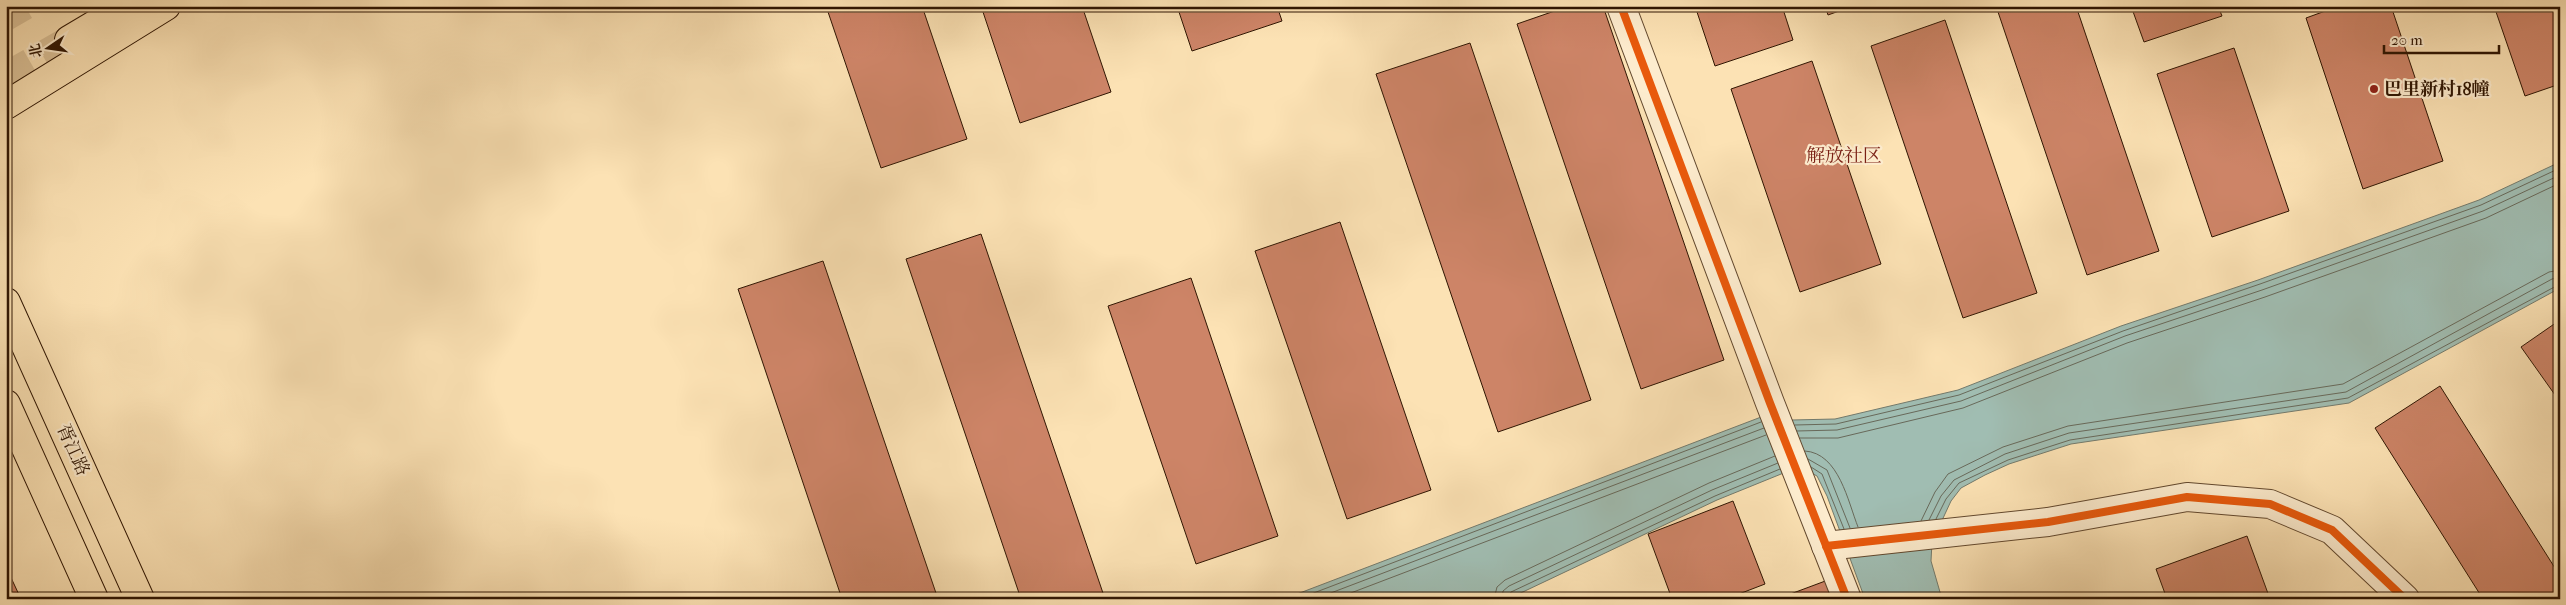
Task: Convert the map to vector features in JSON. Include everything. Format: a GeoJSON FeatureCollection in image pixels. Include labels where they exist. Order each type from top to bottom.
{"type":"FeatureCollection","features":[{"type":"Feature","properties":{"kind":"main road"},"geometry":{"type":"LineString","coordinates":[[69,40],[126,6]]}},
{"type":"Feature","properties":{"kind":"main road"},"geometry":{"type":"LineString","coordinates":[[6,105],[166,6]]}},
{"type":"Feature","properties":{"kind":"main road","name":"胥江路"},"geometry":{"type":"LineString","coordinates":[[6,302],[140,599]]}},
{"type":"Feature","properties":{"kind":"main road"},"geometry":{"type":"LineString","coordinates":[[6,404],[94,599]]}},
{"type":"Feature","properties":{"kind":"street"},"geometry":{"type":"LineString","coordinates":[[1621,6],[1770,404],[1799,478],[1832,546],[1847,599]]}},
{"type":"Feature","properties":{"kind":"street"},"geometry":{"type":"LineString","coordinates":[[1832,546],[2048,522],[2187,497],[2270,504],[2332,530],[2405,599]]}},
{"type":"Feature","properties":{"kind":"water"},"geometry":{"type":"Polygon","coordinates":[[[2560,162],[2560,288],[2349,403],[2071,444],[2009,464],[1985,475],[1961,488],[1951,501],[1932,542],[1931,561],[1942,599],[1865,599],[1827,496],[1817,476],[1806,470],[1791,470],[1717,500],[1508,599],[1284,599],[1769,414],[1792,420],[1835,419],[1958,390],[2121,326],[2258,280],[2479,200],[2560,162]]]}},
{"type":"Feature","properties":{"kind":"building"},"geometry":{"type":"Polygon","coordinates":[[[826,6],[922,6],[967,139],[881,168],[826,6]]]}},
{"type":"Feature","properties":{"kind":"building"},"geometry":{"type":"Polygon","coordinates":[[[981,6],[1082,6],[1111,92],[1020,123],[981,6]]]}},
{"type":"Feature","properties":{"kind":"building"},"geometry":{"type":"Polygon","coordinates":[[[1177,6],[1277,6],[1282,21],[1192,51],[1177,6]]]}},
{"type":"Feature","properties":{"kind":"building"},"geometry":{"type":"Polygon","coordinates":[[[1569,6],[1603,6],[1724,360],[1641,389],[1517,24],[1569,6]]]}},
{"type":"Feature","properties":{"kind":"building"},"geometry":{"type":"Polygon","coordinates":[[[1695,6],[1782,6],[1793,40],[1715,66],[1695,6]]]}},
{"type":"Feature","properties":{"kind":"building"},"geometry":{"type":"Polygon","coordinates":[[[1825,6],[1853,6],[1828,15],[1825,6]]]}},
{"type":"Feature","properties":{"kind":"building"},"geometry":{"type":"Polygon","coordinates":[[[1996,6],[2076,6],[2159,251],[2087,275],[1996,6]]]}},
{"type":"Feature","properties":{"kind":"building"},"geometry":{"type":"Polygon","coordinates":[[[2131,6],[2218,6],[2222,16],[2144,42],[2131,6]]]}},
{"type":"Feature","properties":{"kind":"building","name":"巴里新村18幢"},"geometry":{"type":"Polygon","coordinates":[[[2339,6],[2391,6],[2443,161],[2363,189],[2306,18],[2339,6]]]}},
{"type":"Feature","properties":{"kind":"building"},"geometry":{"type":"Polygon","coordinates":[[[2494,6],[2560,6],[2560,84],[2525,96],[2494,6]]]}},
{"type":"Feature","properties":{"kind":"building"},"geometry":{"type":"Polygon","coordinates":[[[1945,20],[2037,293],[1963,318],[1871,46],[1945,20]]]}},
{"type":"Feature","properties":{"kind":"building"},"geometry":{"type":"Polygon","coordinates":[[[1470,43],[1591,400],[1498,432],[1376,74],[1470,43]]]}},
{"type":"Feature","properties":{"kind":"building"},"geometry":{"type":"Polygon","coordinates":[[[2234,48],[2289,211],[2212,237],[2157,74],[2234,48]]]}},
{"type":"Feature","properties":{"kind":"building"},"geometry":{"type":"Polygon","coordinates":[[[1812,61],[1881,264],[1800,292],[1731,89],[1812,61]]]}},
{"type":"Feature","properties":{"kind":"building"},"geometry":{"type":"Polygon","coordinates":[[[1340,222],[1431,490],[1347,519],[1255,251],[1340,222]]]}},
{"type":"Feature","properties":{"kind":"building"},"geometry":{"type":"Polygon","coordinates":[[[981,234],[1105,599],[1021,599],[906,259],[981,234]]]}},
{"type":"Feature","properties":{"kind":"building"},"geometry":{"type":"Polygon","coordinates":[[[823,261],[938,599],[842,599],[738,289],[823,261]]]}},
{"type":"Feature","properties":{"kind":"building"},"geometry":{"type":"Polygon","coordinates":[[[1191,278],[1278,536],[1196,564],[1108,306],[1191,278]]]}},
{"type":"Feature","properties":{"kind":"building"},"geometry":{"type":"Polygon","coordinates":[[[2560,320],[2560,402],[2521,347],[2560,320]]]}},
{"type":"Feature","properties":{"kind":"building"},"geometry":{"type":"Polygon","coordinates":[[[2440,386],[2560,576],[2560,599],[2483,599],[2375,428],[2440,386]]]}},
{"type":"Feature","properties":{"kind":"building"},"geometry":{"type":"Polygon","coordinates":[[[1733,501],[1765,584],[1726,599],[1672,599],[1648,534],[1733,501]]]}},
{"type":"Feature","properties":{"kind":"building"},"geometry":{"type":"Polygon","coordinates":[[[2247,536],[2270,599],[2167,599],[2156,569],[2247,536]]]}},
{"type":"Feature","properties":{"kind":"building"},"geometry":{"type":"Polygon","coordinates":[[[6,567],[21,599],[6,599],[6,567]]]}},
{"type":"Feature","properties":{"kind":"building"},"geometry":{"type":"Polygon","coordinates":[[[1828,580],[1835,599],[1777,599],[1828,580]]]}},
{"type":"Feature","properties":{"kind":"tunnel"},"geometry":{"type":"LineString","coordinates":[[6,17],[25,6]]}},
{"type":"Feature","properties":{"kind":"tunnel"},"geometry":{"type":"LineString","coordinates":[[6,76],[69,40]]}},
{"type":"Feature","properties":{"kind":"cycle path"},"geometry":{"type":"LineString","coordinates":[[1621,6],[1770,403],[1847,599]]}},
{"type":"Feature","properties":{"kind":"cycle path"},"geometry":{"type":"LineString","coordinates":[[1826,546],[2048,522],[2187,497],[2270,504],[2332,530],[2405,599]]}},
{"type":"Feature","properties":{"kind":"place","name":"巴里新村18幢"},"geometry":{"type":"Point","coordinates":[2374,89]}},
{"type":"Feature","properties":{"kind":"district","name":"解放社区"},"geometry":{"type":"Point","coordinates":[1844,156]}}]}
